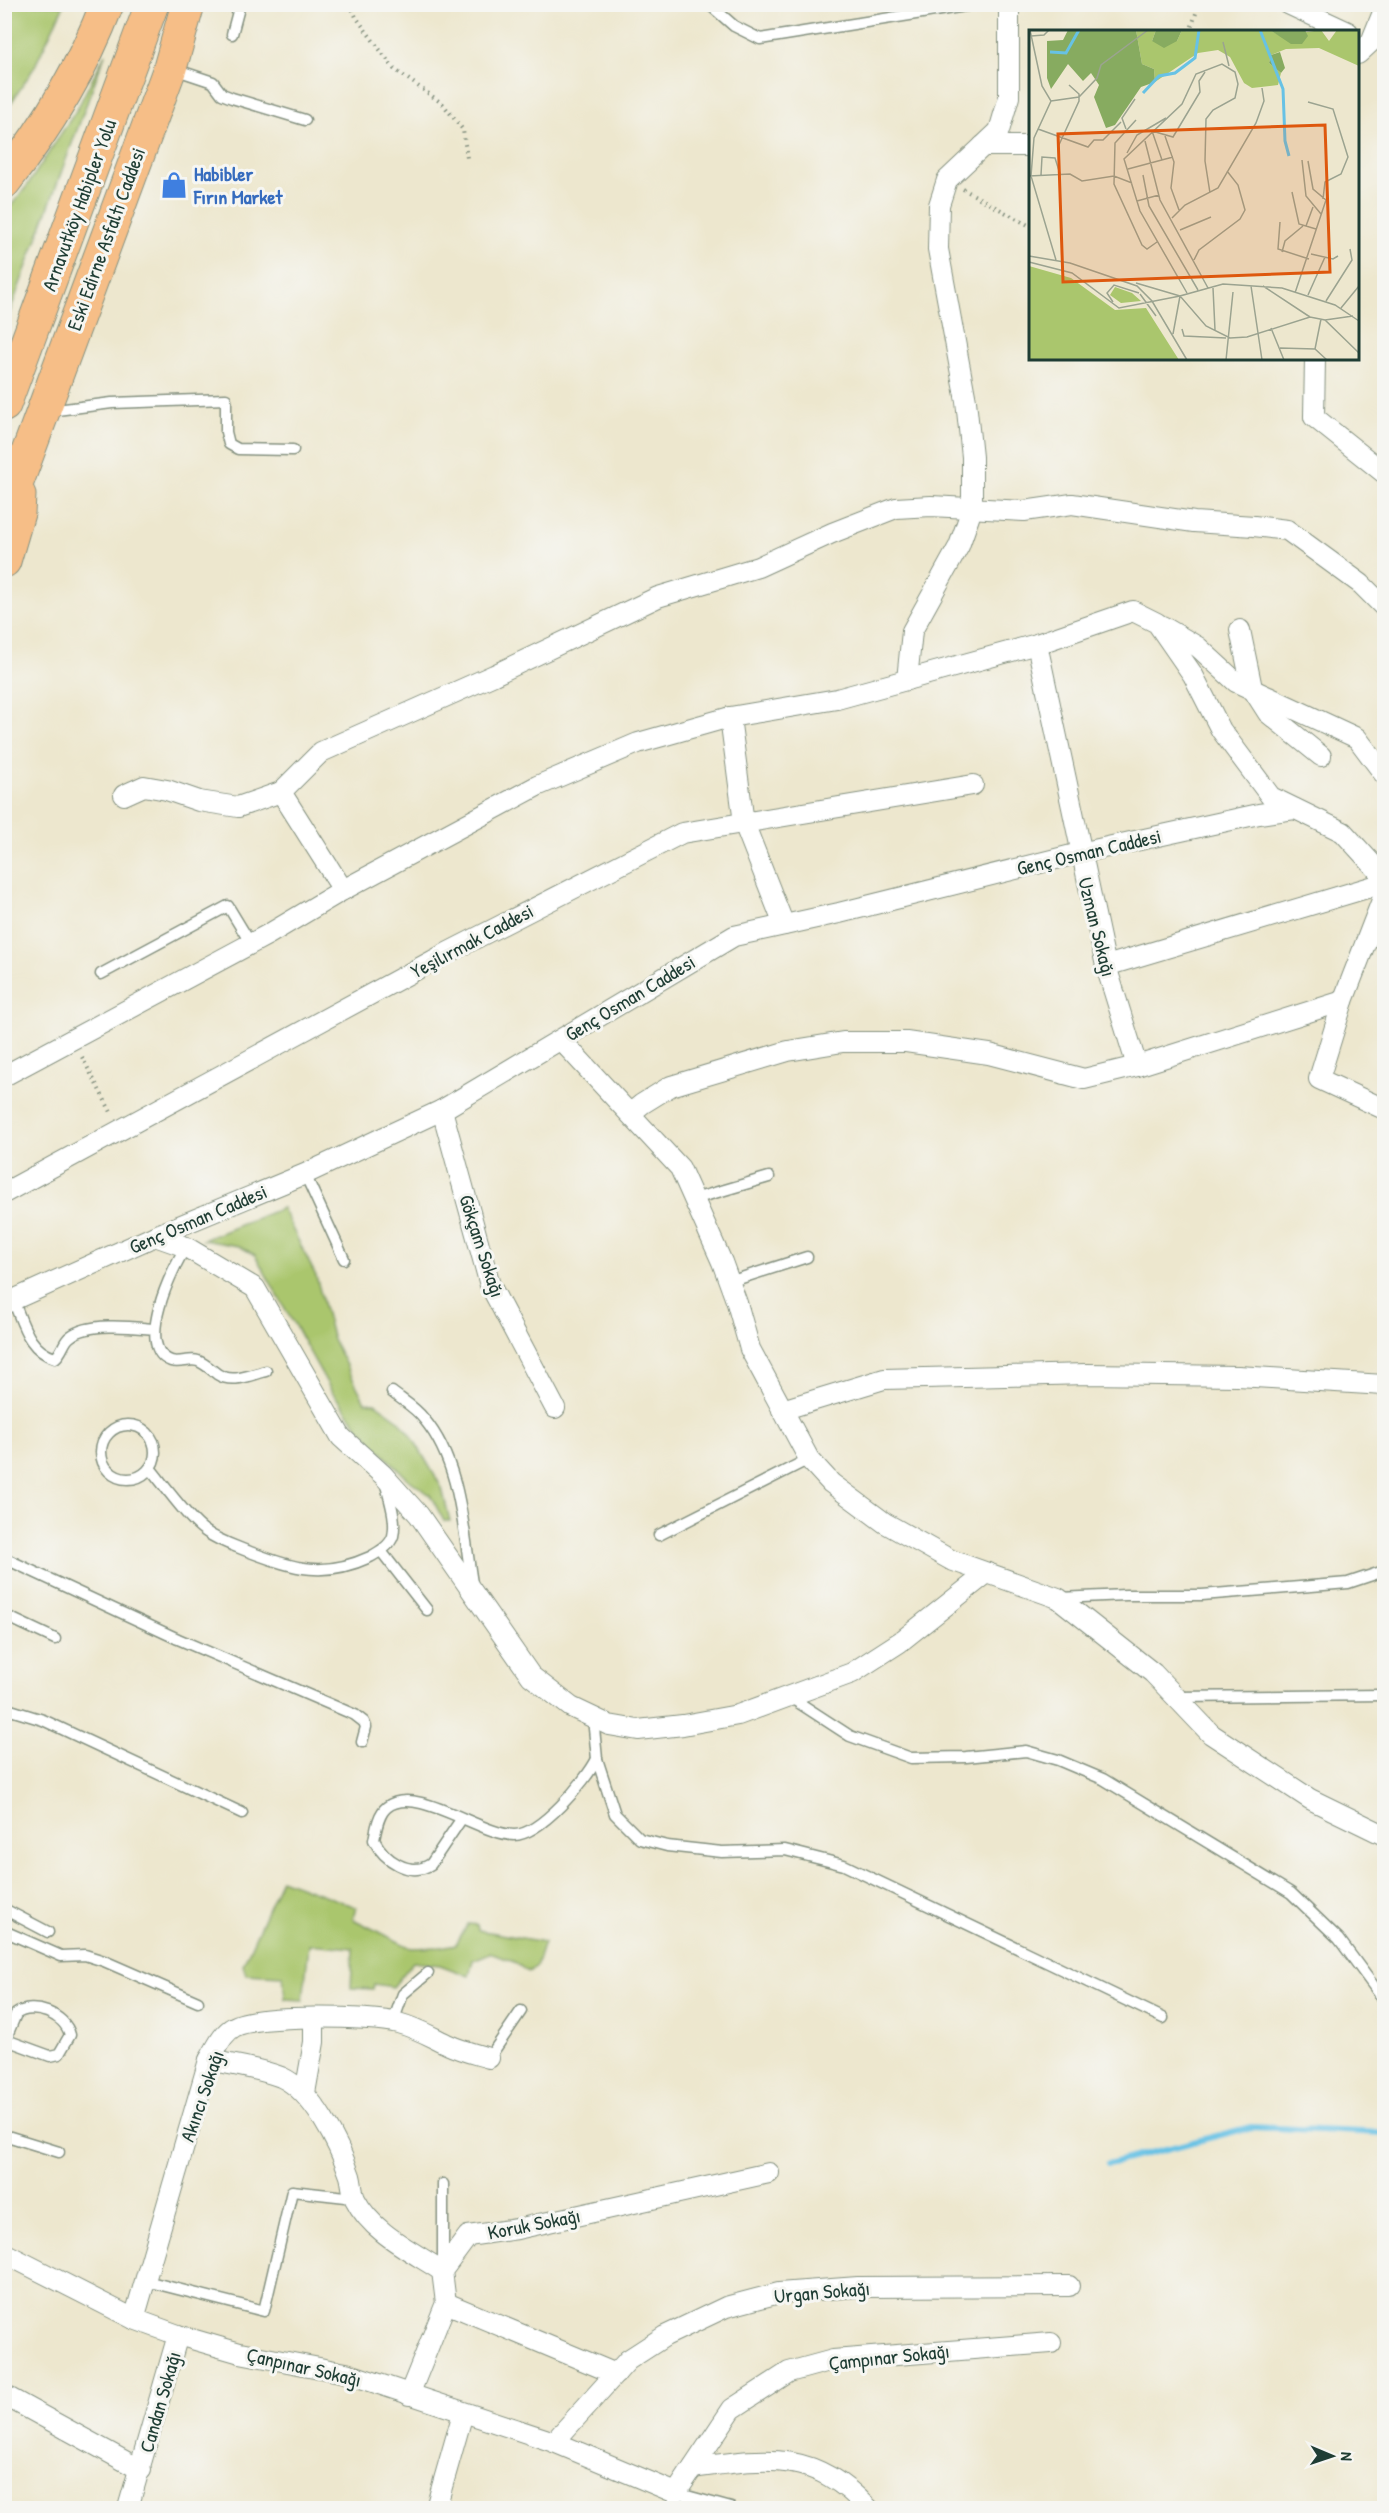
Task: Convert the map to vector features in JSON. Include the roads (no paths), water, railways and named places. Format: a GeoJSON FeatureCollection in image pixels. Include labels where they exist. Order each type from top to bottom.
{"type":"FeatureCollection","features":[{"type":"Feature","properties":{"kind":"highway"},"geometry":{"type":"LineString","coordinates":[[4,182],[43,129],[74,81],[107,4]]}},
{"type":"Feature","properties":{"kind":"highway","name":"Arnavutköy Habipler Yolu"},"geometry":{"type":"LineString","coordinates":[[4,405],[152,4]]}},
{"type":"Feature","properties":{"kind":"highway","name":"Eski Edirne Asfaltı Caddesi"},"geometry":{"type":"LineString","coordinates":[[21,472],[170,68],[188,4]]}},
{"type":"Feature","properties":{"kind":"highway"},"geometry":{"type":"LineString","coordinates":[[4,517],[21,472]]}},
{"type":"Feature","properties":{"kind":"highway"},"geometry":{"type":"LineString","coordinates":[[4,561],[18,513],[21,472]]}},
{"type":"Feature","properties":{"kind":"street"},"geometry":{"type":"LineString","coordinates":[[907,680],[912,631],[959,546],[972,509],[972,457],[966,401],[938,249],[939,205],[947,180],[999,131],[1009,97],[1009,4]]}},
{"type":"Feature","properties":{"kind":"street"},"geometry":{"type":"LineString","coordinates":[[1288,4],[1344,30]]}},
{"type":"Feature","properties":{"kind":"street"},"geometry":{"type":"LineString","coordinates":[[1368,45],[1384,10]]}},
{"type":"Feature","properties":{"kind":"street"},"geometry":{"type":"LineString","coordinates":[[983,146],[1029,146]]}},
{"type":"Feature","properties":{"kind":"street"},"geometry":{"type":"LineString","coordinates":[[1316,360],[1314,417],[1384,473]]}},
{"type":"Feature","properties":{"kind":"street"},"geometry":{"type":"LineString","coordinates":[[124,795],[144,786],[167,790],[199,801],[238,807],[281,792],[321,752],[494,675],[658,597],[759,567],[832,533],[896,508],[931,506],[1024,511],[1072,504],[1183,521],[1287,530],[1361,584],[1384,607]]}},
{"type":"Feature","properties":{"kind":"street"},"geometry":{"type":"LineString","coordinates":[[4,1077],[537,786],[638,743],[730,717],[837,699],[1036,644],[1132,611],[1198,647],[1236,682],[1357,738],[1384,774]]}},
{"type":"Feature","properties":{"kind":"street"},"geometry":{"type":"LineString","coordinates":[[1157,623],[1193,675],[1221,730],[1271,797],[1343,832],[1384,877]]}},
{"type":"Feature","properties":{"kind":"street"},"geometry":{"type":"LineString","coordinates":[[1240,630],[1252,688],[1268,713],[1321,756]]}},
{"type":"Feature","properties":{"kind":"street","name":"Uzman Sokağı"},"geometry":{"type":"LineString","coordinates":[[1036,644],[1106,966],[1137,1066]]}},
{"type":"Feature","properties":{"kind":"street"},"geometry":{"type":"LineString","coordinates":[[730,717],[744,823],[784,925]]}},
{"type":"Feature","properties":{"kind":"street","name":"Yeşilırmak Caddesi"},"geometry":{"type":"LineString","coordinates":[[4,1193],[447,953],[682,833],[973,785]]}},
{"type":"Feature","properties":{"kind":"street"},"geometry":{"type":"LineString","coordinates":[[281,792],[343,890]]}},
{"type":"Feature","properties":{"kind":"street","name":"Genç Osman Caddesi"},"geometry":{"type":"LineString","coordinates":[[9,1302],[155,1236],[305,1174],[442,1110],[734,936],[1080,853],[1259,814],[1295,809]]}},
{"type":"Feature","properties":{"kind":"street"},"geometry":{"type":"LineString","coordinates":[[1106,966],[1384,883]]}},
{"type":"Feature","properties":{"kind":"street"},"geometry":{"type":"LineString","coordinates":[[1384,896],[1343,1001],[1319,1079],[1384,1108]]}},
{"type":"Feature","properties":{"kind":"street"},"geometry":{"type":"LineString","coordinates":[[632,1113],[671,1086],[788,1051],[843,1042],[906,1042],[989,1054],[1084,1079],[1137,1066],[1343,1001]]}},
{"type":"Feature","properties":{"kind":"street"},"geometry":{"type":"LineString","coordinates":[[561,1040],[632,1113],[680,1168],[729,1282],[750,1349],[809,1459],[831,1483],[885,1523],[951,1560],[1058,1598],[1153,1673],[1211,1734],[1310,1799],[1384,1835]]}},
{"type":"Feature","properties":{"kind":"street","name":"Gökçam Sokağı"},"geometry":{"type":"LineString","coordinates":[[442,1110],[490,1285],[555,1408]]}},
{"type":"Feature","properties":{"kind":"street"},"geometry":{"type":"LineString","coordinates":[[155,1236],[186,1246],[255,1288],[341,1437],[383,1475],[419,1515],[531,1676],[571,1707],[609,1725],[638,1730],[738,1715],[852,1673],[900,1642],[987,1573]]}},
{"type":"Feature","properties":{"kind":"street"},"geometry":{"type":"LineString","coordinates":[[782,1410],[884,1379],[1087,1374],[1238,1376],[1384,1385]]}},
{"type":"Feature","properties":{"kind":"street"},"geometry":{"type":"LineString","coordinates":[[305,2093],[314,2042],[314,2018]]}},
{"type":"Feature","properties":{"kind":"street","name":"Akıncı Sokağı"},"geometry":{"type":"LineString","coordinates":[[134,2319],[209,2060],[232,2027],[248,2021],[314,2018],[377,2019],[423,2031],[450,2046],[489,2058]]}},
{"type":"Feature","properties":{"kind":"street"},"geometry":{"type":"LineString","coordinates":[[209,2060],[255,2069],[282,2078],[305,2093],[327,2126],[350,2176],[355,2198],[376,2227],[442,2271],[446,2303],[410,2395]]}},
{"type":"Feature","properties":{"kind":"street","name":"Koruk Sokağı"},"geometry":{"type":"LineString","coordinates":[[442,2271],[468,2236],[517,2229],[769,2173]]}},
{"type":"Feature","properties":{"kind":"street","name":"Çanpınar Sokağı"},"geometry":{"type":"LineString","coordinates":[[4,2253],[134,2319],[178,2335],[240,2353],[346,2373],[554,2442],[676,2493]]}},
{"type":"Feature","properties":{"kind":"street","name":"Urgan Sokağı"},"geometry":{"type":"LineString","coordinates":[[554,2442],[628,2360],[665,2336],[726,2307],[779,2293],[858,2287],[1068,2286]]}},
{"type":"Feature","properties":{"kind":"street"},"geometry":{"type":"LineString","coordinates":[[446,2303],[616,2374]]}},
{"type":"Feature","properties":{"kind":"street","name":"Candan Sokağı"},"geometry":{"type":"LineString","coordinates":[[128,2508],[141,2470],[178,2335]]}},
{"type":"Feature","properties":{"kind":"street","name":"Çampınar Sokağı"},"geometry":{"type":"LineString","coordinates":[[676,2493],[732,2409],[789,2372],[834,2360],[1051,2343]]}},
{"type":"Feature","properties":{"kind":"street","name":"Candan Sokağı"},"geometry":{"type":"LineString","coordinates":[[4,2395],[141,2470]]}},
{"type":"Feature","properties":{"kind":"street"},"geometry":{"type":"LineString","coordinates":[[436,2508],[463,2413]]}},
{"type":"Feature","properties":{"kind":"street"},"geometry":{"type":"LineString","coordinates":[[693,2468],[751,2460],[806,2464],[852,2491],[868,2508]]}},
{"type":"Feature","properties":{"kind":"lane"},"geometry":{"type":"LineString","coordinates":[[232,34],[240,4]]}},
{"type":"Feature","properties":{"kind":"lane"},"geometry":{"type":"LineString","coordinates":[[709,4],[734,26],[760,39],[978,4]]}},
{"type":"Feature","properties":{"kind":"lane"},"geometry":{"type":"LineString","coordinates":[[170,68],[201,76],[213,82],[222,94],[232,98],[305,120]]}},
{"type":"Feature","properties":{"kind":"lane"},"geometry":{"type":"LineString","coordinates":[[42,411],[112,403],[226,399],[226,432],[229,444],[238,449],[293,450]]}},
{"type":"Feature","properties":{"kind":"lane"},"geometry":{"type":"LineString","coordinates":[[101,974],[228,906],[251,944]]}},
{"type":"Feature","properties":{"kind":"lane"},"geometry":{"type":"LineString","coordinates":[[305,1174],[344,1259]]}},
{"type":"Feature","properties":{"kind":"lane"},"geometry":{"type":"LineString","coordinates":[[694,1199],[769,1177]]}},
{"type":"Feature","properties":{"kind":"lane"},"geometry":{"type":"LineString","coordinates":[[186,1246],[175,1264],[154,1329],[155,1347],[171,1362],[198,1361],[224,1379],[235,1379],[266,1371]]}},
{"type":"Feature","properties":{"kind":"lane"},"geometry":{"type":"LineString","coordinates":[[729,1282],[807,1257]]}},
{"type":"Feature","properties":{"kind":"lane"},"geometry":{"type":"LineString","coordinates":[[9,1302],[30,1341],[38,1350],[55,1358],[60,1354],[69,1336],[85,1329],[154,1329]]}},
{"type":"Feature","properties":{"kind":"lane"},"geometry":{"type":"LineString","coordinates":[[392,1392],[423,1417],[450,1467],[474,1596]]}},
{"type":"Feature","properties":{"kind":"lane"},"geometry":{"type":"LineString","coordinates":[[123,1426],[140,1428],[148,1434],[155,1451],[150,1468],[136,1478],[119,1478],[112,1474],[102,1460],[103,1443],[107,1435],[123,1426]]}},
{"type":"Feature","properties":{"kind":"lane"},"geometry":{"type":"LineString","coordinates":[[659,1535],[809,1459]]}},
{"type":"Feature","properties":{"kind":"lane"},"geometry":{"type":"LineString","coordinates":[[150,1468],[203,1530],[225,1542],[287,1566],[309,1571],[331,1570],[354,1564],[381,1551],[393,1538],[393,1525],[383,1475]]}},
{"type":"Feature","properties":{"kind":"lane"},"geometry":{"type":"LineString","coordinates":[[381,1551],[427,1610]]}},
{"type":"Feature","properties":{"kind":"lane"},"geometry":{"type":"LineString","coordinates":[[4,1558],[253,1673],[355,1715],[364,1722],[366,1727],[362,1742]]}},
{"type":"Feature","properties":{"kind":"lane"},"geometry":{"type":"LineString","coordinates":[[1058,1598],[1126,1594],[1202,1595],[1348,1583],[1384,1571]]}},
{"type":"Feature","properties":{"kind":"lane"},"geometry":{"type":"LineString","coordinates":[[4,1615],[55,1639]]}},
{"type":"Feature","properties":{"kind":"lane"},"geometry":{"type":"LineString","coordinates":[[1176,1697],[1384,1695]]}},
{"type":"Feature","properties":{"kind":"lane"},"geometry":{"type":"LineString","coordinates":[[790,1697],[850,1736],[911,1758],[966,1757],[1026,1751],[1058,1760],[1103,1779],[1291,1893],[1339,1939],[1384,2001]]}},
{"type":"Feature","properties":{"kind":"lane"},"geometry":{"type":"LineString","coordinates":[[4,1708],[43,1720],[242,1813]]}},
{"type":"Feature","properties":{"kind":"lane"},"geometry":{"type":"LineString","coordinates":[[593,1718],[597,1759],[615,1814],[640,1839],[667,1846],[722,1852],[785,1850],[844,1865],[1163,2018]]}},
{"type":"Feature","properties":{"kind":"lane"},"geometry":{"type":"LineString","coordinates":[[462,1818],[431,1864],[424,1869],[412,1870],[394,1862],[380,1852],[374,1840],[377,1822],[386,1807],[400,1801],[441,1808],[500,1834],[517,1835],[530,1829],[570,1798],[597,1759]]}},
{"type":"Feature","properties":{"kind":"lane"},"geometry":{"type":"LineString","coordinates":[[4,1909],[48,1932]]}},
{"type":"Feature","properties":{"kind":"lane"},"geometry":{"type":"LineString","coordinates":[[4,1931],[61,1956],[86,1955],[104,1961],[198,2002]]}},
{"type":"Feature","properties":{"kind":"lane"},"geometry":{"type":"LineString","coordinates":[[393,2022],[403,1994],[428,1973]]}},
{"type":"Feature","properties":{"kind":"lane"},"geometry":{"type":"LineString","coordinates":[[29,2008],[38,2008],[63,2023],[70,2035],[59,2054],[50,2056],[7,2042],[8,2033],[16,2014],[29,2008]]}},
{"type":"Feature","properties":{"kind":"lane"},"geometry":{"type":"LineString","coordinates":[[489,2058],[522,2011]]}},
{"type":"Feature","properties":{"kind":"lane"},"geometry":{"type":"LineString","coordinates":[[4,2134],[58,2152]]}},
{"type":"Feature","properties":{"kind":"lane"},"geometry":{"type":"LineString","coordinates":[[442,2271],[445,2235],[443,2184]]}},
{"type":"Feature","properties":{"kind":"lane"},"geometry":{"type":"LineString","coordinates":[[146,2281],[264,2311],[292,2191],[355,2198]]}},
{"type":"Feature","properties":{"kind":"lane"},"geometry":{"type":"LineString","coordinates":[[676,2493],[731,2508]]}},
{"type":"Feature","properties":{"kind":"waterway"},"geometry":{"type":"LineString","coordinates":[[1108,2164],[1251,2127],[1384,2133]]}},
{"type":"Feature","properties":{"kind":"place","name":"Habibler Fırın Market"},"geometry":{"type":"Point","coordinates":[174,185]}}]}
